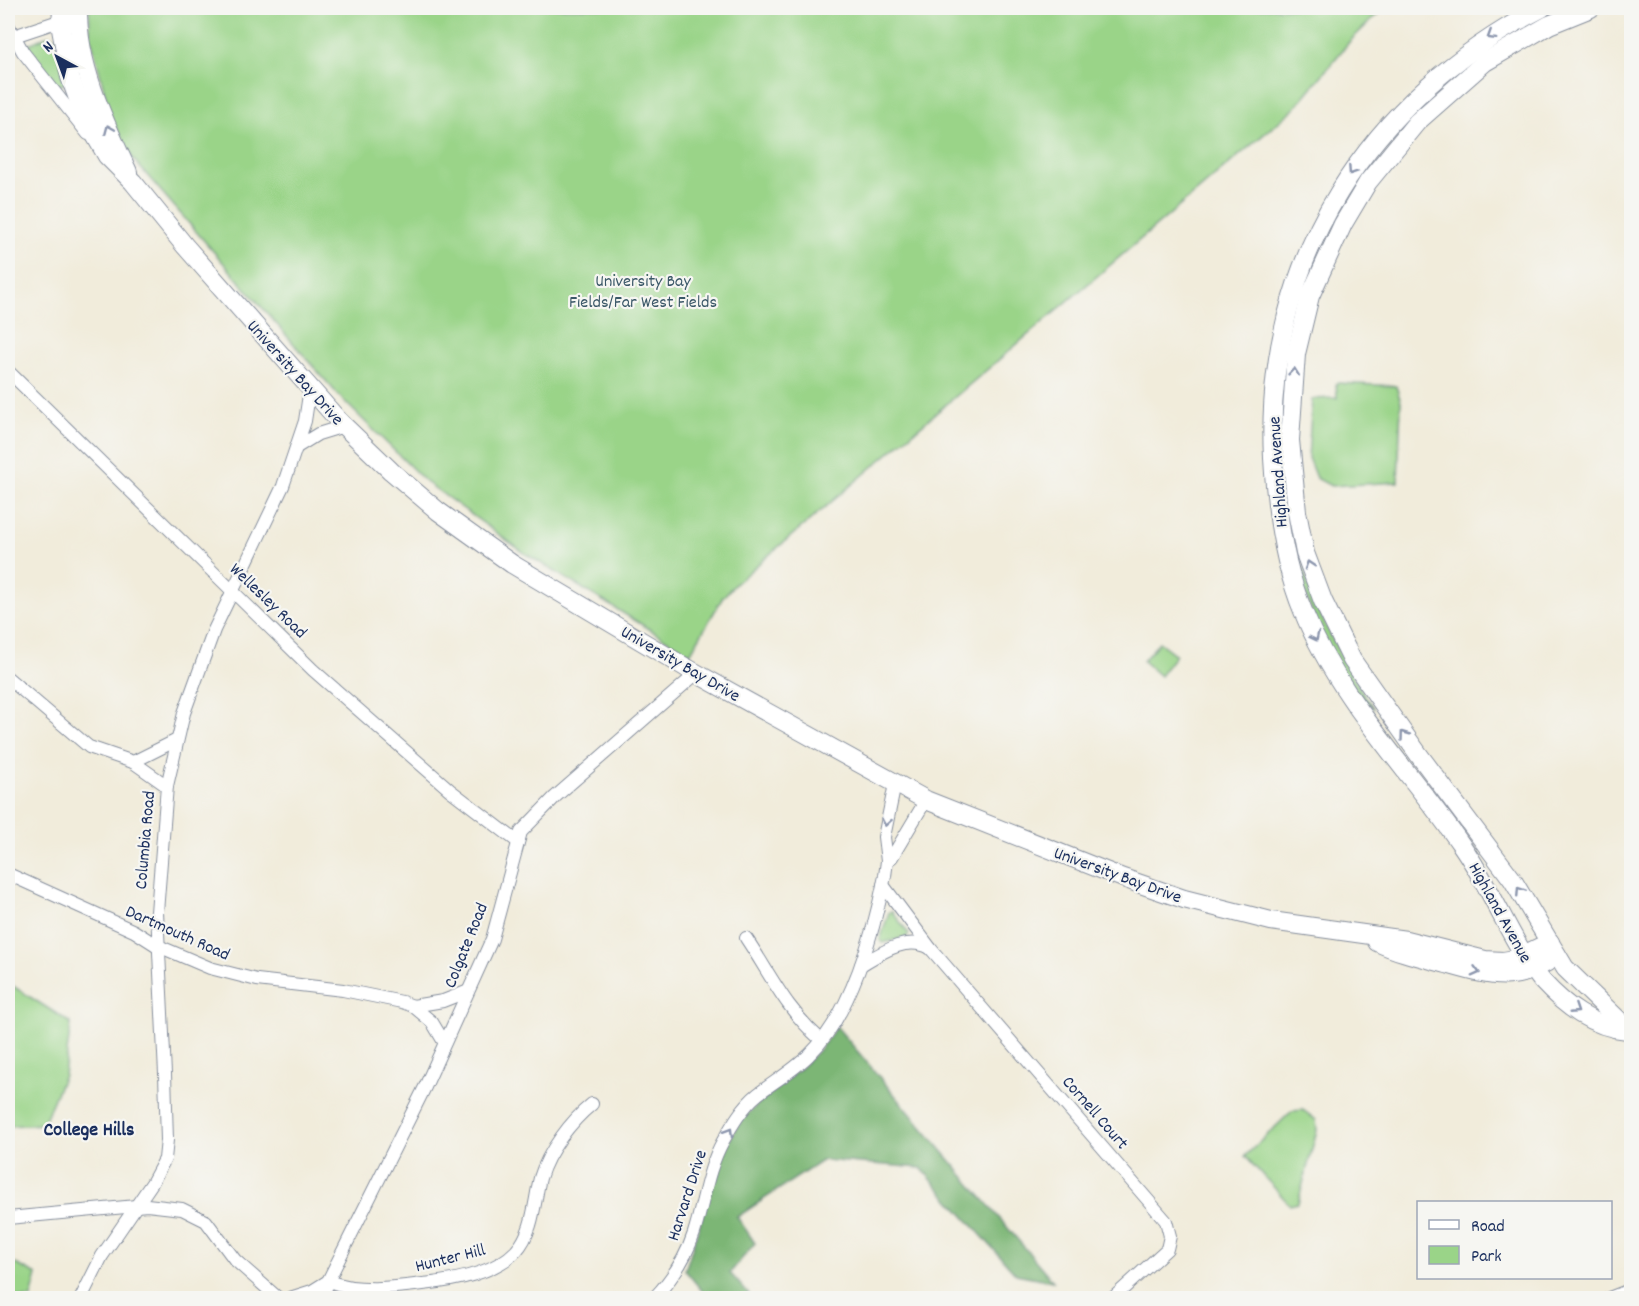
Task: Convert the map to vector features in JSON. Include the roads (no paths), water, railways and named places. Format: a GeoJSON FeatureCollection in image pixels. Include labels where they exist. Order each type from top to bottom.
{"type":"FeatureCollection","features":[{"type":"Feature","properties":{"kind":"street","name":"Highland Avenue"},"geometry":{"type":"LineString","coordinates":[[1529,963],[1463,847],[1353,704],[1303,612],[1286,558],[1278,515],[1272,438],[1272,394],[1282,332],[1300,269],[1329,208],[1361,158],[1411,99],[1445,69],[1489,37],[1542,8]]}},
{"type":"Feature","properties":{"kind":"street","name":"Highland Avenue"},"geometry":{"type":"LineString","coordinates":[[1553,948],[1512,879],[1368,685],[1323,601],[1308,562],[1297,512],[1290,440],[1292,391],[1303,321],[1318,275],[1344,225],[1383,161],[1423,116],[1485,62],[1550,25],[1592,8]]}},
{"type":"Feature","properties":{"kind":"street","name":"University Bay Drive"},"geometry":{"type":"LineString","coordinates":[[70,13],[70,77],[85,118],[103,150]]}},
{"type":"Feature","properties":{"kind":"street","name":"University Bay Drive"},"geometry":{"type":"LineString","coordinates":[[70,13],[88,73],[133,182]]}},
{"type":"Feature","properties":{"kind":"street"},"geometry":{"type":"LineString","coordinates":[[9,41],[70,13]]}},
{"type":"Feature","properties":{"kind":"street","name":"University Bay Drive"},"geometry":{"type":"LineString","coordinates":[[8,25],[9,41],[62,105],[133,182],[185,246],[344,426],[420,496],[503,557],[697,673],[926,800],[1123,878],[1184,898],[1271,921],[1406,940],[1485,960],[1529,963],[1553,948]]}},
{"type":"Feature","properties":{"kind":"street","name":"Wellesley Road"},"geometry":{"type":"LineString","coordinates":[[8,370],[354,707],[450,790],[518,842]]}},
{"type":"Feature","properties":{"kind":"street","name":"Columbia Road"},"geometry":{"type":"LineString","coordinates":[[81,1299],[102,1256],[162,1168],[167,1140],[157,900],[167,786],[177,740],[214,630],[283,486],[305,421],[310,388]]}},
{"type":"Feature","properties":{"kind":"street"},"geometry":{"type":"LineString","coordinates":[[296,448],[312,437],[344,426]]}},
{"type":"Feature","properties":{"kind":"street","name":"Colgate Road"},"geometry":{"type":"LineString","coordinates":[[323,1299],[328,1281],[424,1087],[492,939],[518,842],[526,825],[697,673]]}},
{"type":"Feature","properties":{"kind":"street"},"geometry":{"type":"LineString","coordinates":[[8,678],[89,747],[133,762],[167,786]]}},
{"type":"Feature","properties":{"kind":"street"},"geometry":{"type":"LineString","coordinates":[[133,762],[177,740]]}},
{"type":"Feature","properties":{"kind":"street","name":"Harvard Drive"},"geometry":{"type":"LineString","coordinates":[[654,1299],[684,1258],[694,1232],[708,1175],[733,1125],[756,1095],[798,1064],[822,1040],[861,965],[884,885],[887,861],[884,837],[895,784]]}},
{"type":"Feature","properties":{"kind":"street","name":"Harvard Drive"},"geometry":{"type":"LineString","coordinates":[[887,861],[892,857],[926,800]]}},
{"type":"Feature","properties":{"kind":"street","name":"Dartmouth Road"},"geometry":{"type":"LineString","coordinates":[[8,874],[134,932],[159,946],[229,974],[257,980],[343,990],[413,1006],[442,1001],[466,992]]}},
{"type":"Feature","properties":{"kind":"street","name":"Cornell Court"},"geometry":{"type":"LineString","coordinates":[[884,885],[931,949],[1166,1221],[1170,1236],[1167,1249],[1113,1299]]}},
{"type":"Feature","properties":{"kind":"street"},"geometry":{"type":"LineString","coordinates":[[746,938],[786,1004],[799,1021],[822,1040]]}},
{"type":"Feature","properties":{"kind":"street"},"geometry":{"type":"LineString","coordinates":[[861,965],[901,945],[920,944],[931,949]]}},
{"type":"Feature","properties":{"kind":"street"},"geometry":{"type":"LineString","coordinates":[[1553,948],[1576,981],[1616,1016],[1629,1031]]}},
{"type":"Feature","properties":{"kind":"street"},"geometry":{"type":"LineString","coordinates":[[1529,963],[1570,1008],[1609,1028],[1629,1031]]}},
{"type":"Feature","properties":{"kind":"street"},"geometry":{"type":"LineString","coordinates":[[413,1006],[432,1022],[444,1042]]}},
{"type":"Feature","properties":{"kind":"street","name":"Hunter Hill"},"geometry":{"type":"LineString","coordinates":[[328,1281],[360,1288],[416,1285],[464,1276],[505,1260],[517,1250],[526,1236],[534,1213],[541,1176],[549,1159],[577,1117],[592,1104]]}},
{"type":"Feature","properties":{"kind":"street"},"geometry":{"type":"LineString","coordinates":[[8,1218],[160,1205],[190,1212],[206,1221],[249,1275],[278,1299]]}},
{"type":"Feature","properties":{"kind":"street"},"geometry":{"type":"LineString","coordinates":[[290,1299],[312,1291],[328,1281]]}},
{"type":"Feature","properties":{"kind":"street"},"geometry":{"type":"LineString","coordinates":[[1609,1299],[1632,1289]]}},
{"type":"Feature","properties":{"kind":"district","name":"College Hills"},"geometry":{"type":"Point","coordinates":[89,1128]}},
{"type":"Feature","properties":{"kind":"park label","name":"University Bay Fields/Far West Fields"},"geometry":{"type":"Point","coordinates":[643,290]}}]}
